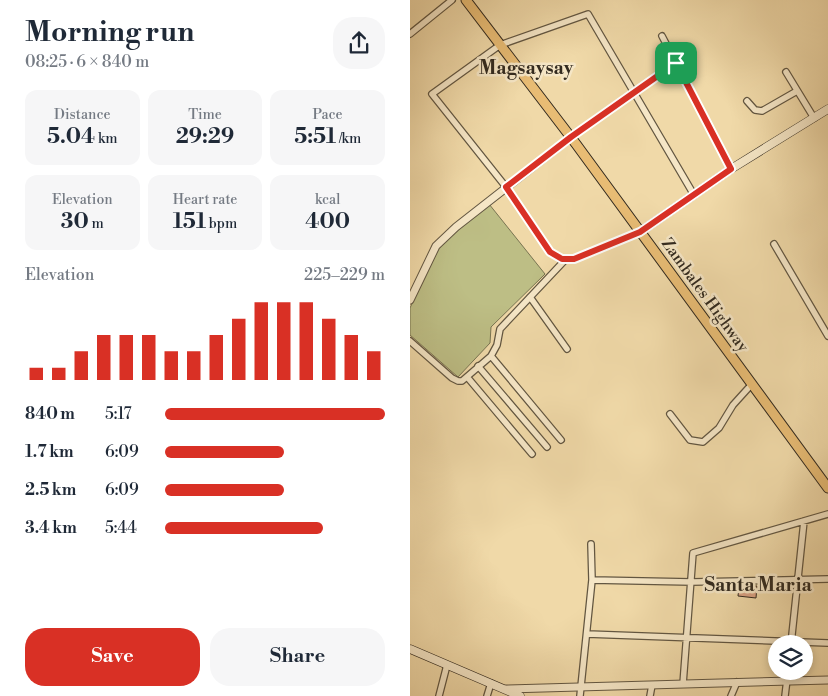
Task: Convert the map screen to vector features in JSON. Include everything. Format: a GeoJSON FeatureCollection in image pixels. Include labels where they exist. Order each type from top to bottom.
{"type":"FeatureCollection","features":[{"type":"Feature","properties":{"kind":"main road","name":"Zambales Highway"},"geometry":{"type":"LineString","coordinates":[[466,0],[571,137],[828,488]]}},
{"type":"Feature","properties":{"kind":"main road"},"geometry":{"type":"LineString","coordinates":[[640,232],[731,169],[828,109]]}},
{"type":"Feature","properties":{"kind":"main road"},"geometry":{"type":"LineString","coordinates":[[410,649],[520,696]]}},
{"type":"Feature","properties":{"kind":"street"},"geometry":{"type":"LineString","coordinates":[[410,34],[452,0]]}},
{"type":"Feature","properties":{"kind":"street"},"geometry":{"type":"LineString","coordinates":[[640,232],[574,259],[562,259],[550,252],[506,187],[432,94],[500,45],[588,14],[694,194]]}},
{"type":"Feature","properties":{"kind":"street"},"geometry":{"type":"LineString","coordinates":[[662,36],[731,169]]}},
{"type":"Feature","properties":{"kind":"street"},"geometry":{"type":"LineString","coordinates":[[410,300],[436,246],[456,227],[571,137],[676,63]]}},
{"type":"Feature","properties":{"kind":"street"},"geometry":{"type":"LineString","coordinates":[[786,72],[814,118]]}},
{"type":"Feature","properties":{"kind":"street"},"geometry":{"type":"LineString","coordinates":[[747,101],[755,110],[762,111],[797,91]]}},
{"type":"Feature","properties":{"kind":"street"},"geometry":{"type":"LineString","coordinates":[[774,244],[828,336]]}},
{"type":"Feature","properties":{"kind":"street"},"geometry":{"type":"LineString","coordinates":[[410,341],[458,382],[468,378],[478,366],[491,356],[497,345],[500,329],[566,259]]}},
{"type":"Feature","properties":{"kind":"street"},"geometry":{"type":"LineString","coordinates":[[530,298],[566,349]]}},
{"type":"Feature","properties":{"kind":"street"},"geometry":{"type":"LineString","coordinates":[[491,356],[561,440]]}},
{"type":"Feature","properties":{"kind":"street"},"geometry":{"type":"LineString","coordinates":[[478,366],[547,447]]}},
{"type":"Feature","properties":{"kind":"street"},"geometry":{"type":"LineString","coordinates":[[468,378],[532,454]]}},
{"type":"Feature","properties":{"kind":"street"},"geometry":{"type":"LineString","coordinates":[[670,414],[690,440],[703,442],[719,428],[733,405],[752,384]]}},
{"type":"Feature","properties":{"kind":"street"},"geometry":{"type":"LineString","coordinates":[[683,684],[693,553],[828,514]]}},
{"type":"Feature","properties":{"kind":"street"},"geometry":{"type":"LineString","coordinates":[[792,635],[804,521]]}},
{"type":"Feature","properties":{"kind":"street"},"geometry":{"type":"LineString","coordinates":[[580,696],[592,580],[592,544]]}},
{"type":"Feature","properties":{"kind":"street"},"geometry":{"type":"LineString","coordinates":[[592,580],[692,582],[828,579]]}},
{"type":"Feature","properties":{"kind":"street"},"geometry":{"type":"LineString","coordinates":[[587,634],[768,642]]}},
{"type":"Feature","properties":{"kind":"street"},"geometry":{"type":"LineString","coordinates":[[813,643],[828,643]]}},
{"type":"Feature","properties":{"kind":"street"},"geometry":{"type":"LineString","coordinates":[[438,696],[448,665]]}},
{"type":"Feature","properties":{"kind":"street"},"geometry":{"type":"LineString","coordinates":[[506,689],[787,680],[785,696]]}},
{"type":"Feature","properties":{"kind":"street"},"geometry":{"type":"LineString","coordinates":[[813,680],[828,680]]}},
{"type":"Feature","properties":{"kind":"street"},"geometry":{"type":"LineString","coordinates":[[731,696],[737,682]]}},
{"type":"Feature","properties":{"kind":"street"},"geometry":{"type":"LineString","coordinates":[[487,696],[491,684]]}},
{"type":"Feature","properties":{"kind":"street"},"geometry":{"type":"LineString","coordinates":[[650,696],[652,685]]}},
{"type":"Feature","properties":{"kind":"green space"},"geometry":{"type":"Polygon","coordinates":[[[489,204],[545,274],[491,327],[490,343],[458,377],[410,335],[410,308],[439,245],[489,204]]]}},
{"type":"Feature","properties":{"kind":"building"},"geometry":{"type":"Polygon","coordinates":[[[739,586],[757,586],[756,598],[738,596],[739,586]]]}},
{"type":"Feature","properties":{"kind":"district","name":"Magsaysay"},"geometry":{"type":"Point","coordinates":[526,68]}},
{"type":"Feature","properties":{"kind":"district","name":"Santa Maria"},"geometry":{"type":"Point","coordinates":[758,585]}},
{"type":"Feature","properties":{"kind":"route"},"geometry":{"type":"LineString","coordinates":[[676,63],[731,169],[640,232],[574,259],[562,259],[550,252],[506,187],[571,137],[676,63]]}}]}
